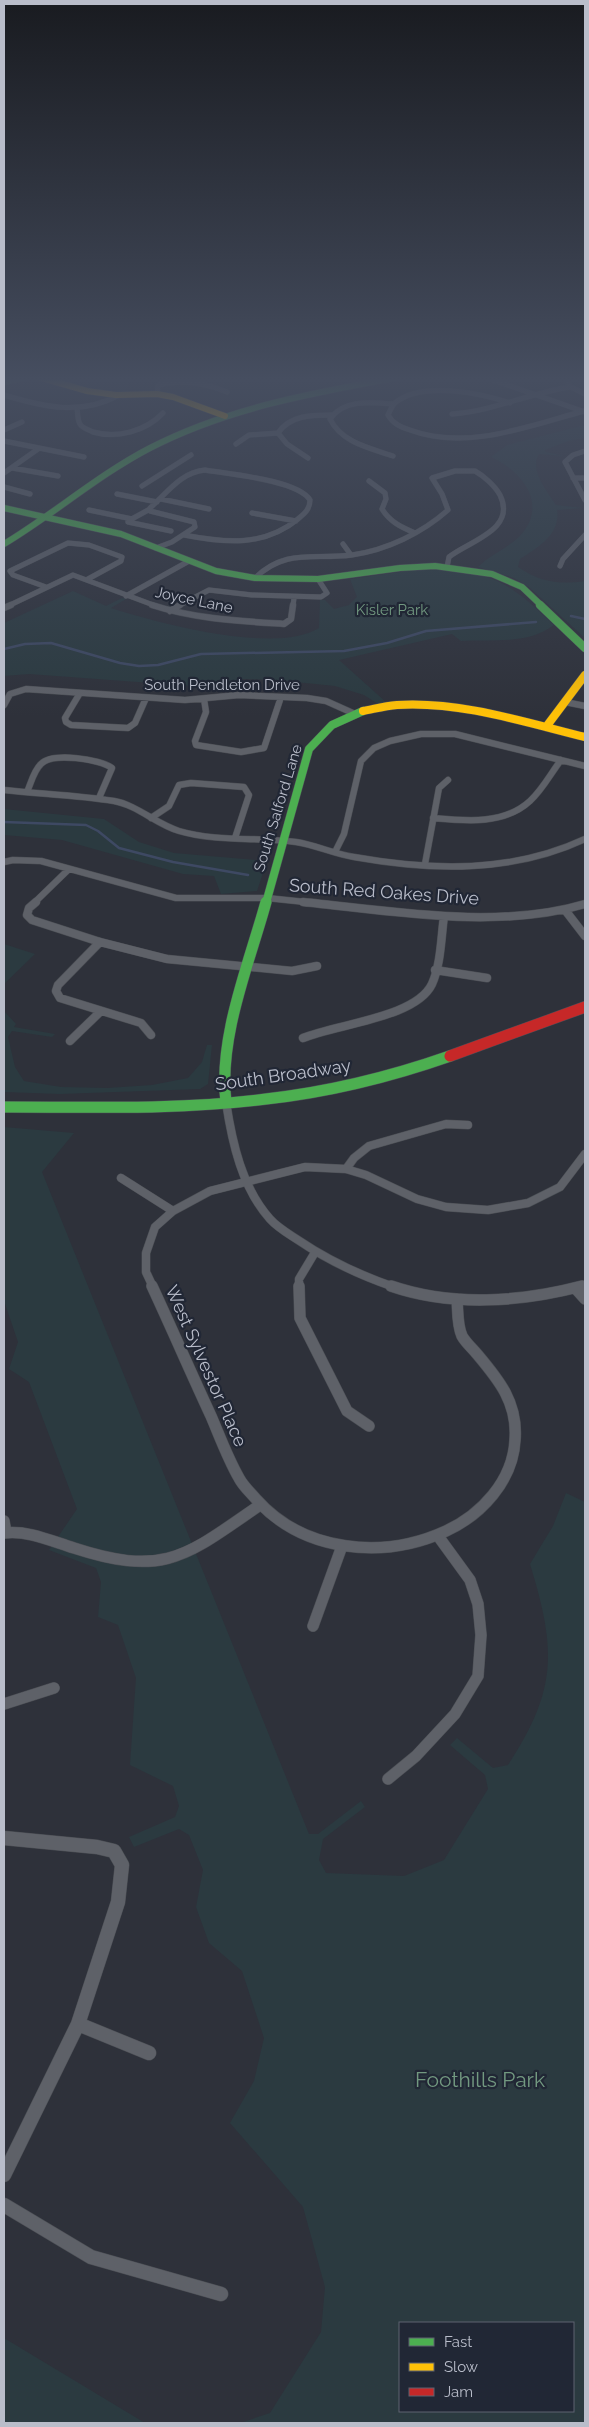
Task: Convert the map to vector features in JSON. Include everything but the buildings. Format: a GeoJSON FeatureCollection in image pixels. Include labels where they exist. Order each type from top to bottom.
{"type":"FeatureCollection","features":[{"type":"Feature","properties":{"kind":"street"},"geometry":{"type":"LineString","coordinates":[[12,489],[30,494]]}},
{"type":"Feature","properties":{"kind":"street"},"geometry":{"type":"LineString","coordinates":[[4,544],[48,518],[89,489]]}},
{"type":"Feature","properties":{"kind":"street"},"geometry":{"type":"LineString","coordinates":[[127,522],[150,510],[169,489]]}},
{"type":"Feature","properties":{"kind":"street"},"geometry":{"type":"LineString","coordinates":[[184,535],[232,544],[268,538],[296,521],[308,511],[309,497],[295,489]]}},
{"type":"Feature","properties":{"kind":"street"},"geometry":{"type":"LineString","coordinates":[[379,489],[385,494],[386,499],[382,509],[384,513],[395,525],[415,533]]}},
{"type":"Feature","properties":{"kind":"street"},"geometry":{"type":"LineString","coordinates":[[255,578],[265,567],[282,559],[305,555],[351,555],[369,552],[436,523],[448,510],[439,489]]}},
{"type":"Feature","properties":{"kind":"street"},"geometry":{"type":"LineString","coordinates":[[447,567],[448,559],[453,554],[481,539],[496,528],[504,518],[504,508],[496,489]]}},
{"type":"Feature","properties":{"kind":"street"},"geometry":{"type":"LineString","coordinates":[[117,494],[209,509]]}},
{"type":"Feature","properties":{"kind":"street"},"geometry":{"type":"LineString","coordinates":[[4,508],[121,534],[216,571],[255,578],[318,580],[400,568],[447,567],[492,574],[522,587],[585,648]]}},
{"type":"Feature","properties":{"kind":"street"},"geometry":{"type":"LineString","coordinates":[[89,510],[127,522],[171,532]]}},
{"type":"Feature","properties":{"kind":"street"},"geometry":{"type":"LineString","coordinates":[[150,510],[154,513],[194,522],[195,527],[184,535],[156,548]]}},
{"type":"Feature","properties":{"kind":"street"},"geometry":{"type":"LineString","coordinates":[[252,513],[296,521]]}},
{"type":"Feature","properties":{"kind":"street"},"geometry":{"type":"LineString","coordinates":[[376,514],[384,513]]}},
{"type":"Feature","properties":{"kind":"street"},"geometry":{"type":"LineString","coordinates":[[560,566],[563,559],[585,535]]}},
{"type":"Feature","properties":{"kind":"street"},"geometry":{"type":"LineString","coordinates":[[46,587],[13,575],[10,571],[68,543],[78,542],[99,547],[122,557],[120,561],[88,579]]}},
{"type":"Feature","properties":{"kind":"street"},"geometry":{"type":"LineString","coordinates":[[343,544],[351,555]]}},
{"type":"Feature","properties":{"kind":"street"},"geometry":{"type":"LineString","coordinates":[[126,596],[189,561]]}},
{"type":"Feature","properties":{"kind":"street","name":"Joyce Lane"},"geometry":{"type":"LineString","coordinates":[[46,587],[73,575],[170,611],[222,620],[284,624],[291,619],[294,598]]}},
{"type":"Feature","properties":{"kind":"street"},"geometry":{"type":"LineString","coordinates":[[170,611],[200,592],[209,590],[294,598],[321,597],[327,593],[318,580]]}},
{"type":"Feature","properties":{"kind":"street"},"geometry":{"type":"LineString","coordinates":[[4,608],[46,587]]}},
{"type":"Feature","properties":{"kind":"street"},"geometry":{"type":"LineString","coordinates":[[546,727],[585,675]]}},
{"type":"Feature","properties":{"kind":"street","name":"South Pendleton Drive"},"geometry":{"type":"LineString","coordinates":[[4,705],[10,694],[26,689],[185,700],[239,695],[281,697],[326,701],[355,714]]}},
{"type":"Feature","properties":{"kind":"street"},"geometry":{"type":"LineString","coordinates":[[80,693],[65,718],[66,722],[71,725],[128,728],[135,723],[146,698]]}},
{"type":"Feature","properties":{"kind":"street"},"geometry":{"type":"LineString","coordinates":[[204,699],[206,712],[194,741],[196,745],[206,749],[255,752],[264,748],[281,697]]}},
{"type":"Feature","properties":{"kind":"street"},"geometry":{"type":"LineString","coordinates":[[565,702],[585,706]]}},
{"type":"Feature","properties":{"kind":"street","name":"South Salford Lane"},"geometry":{"type":"LineString","coordinates":[[226,1102],[223,1078],[226,1044],[309,749],[323,731],[355,714],[397,705],[437,705],[458,707],[585,737]]}},
{"type":"Feature","properties":{"kind":"street"},"geometry":{"type":"LineString","coordinates":[[335,852],[344,834],[361,761],[374,748],[390,741],[421,734],[455,734],[585,766]]}},
{"type":"Feature","properties":{"kind":"street"},"geometry":{"type":"LineString","coordinates":[[27,792],[39,766],[45,760],[58,757],[104,762],[112,768],[99,798]]}},
{"type":"Feature","properties":{"kind":"street"},"geometry":{"type":"LineString","coordinates":[[433,818],[477,822],[512,812],[530,801],[561,760]]}},
{"type":"Feature","properties":{"kind":"street"},"geometry":{"type":"LineString","coordinates":[[425,864],[438,788],[448,780]]}},
{"type":"Feature","properties":{"kind":"street"},"geometry":{"type":"LineString","coordinates":[[151,818],[168,806],[179,785],[191,782],[244,787],[249,795],[235,838]]}},
{"type":"Feature","properties":{"kind":"street"},"geometry":{"type":"LineString","coordinates":[[4,790],[99,798],[129,804],[166,827],[181,832],[308,844],[358,858],[425,864],[484,867],[524,862],[564,851],[585,839]]}},
{"type":"Feature","properties":{"kind":"street","name":"South Red Oakes Drive"},"geometry":{"type":"LineString","coordinates":[[4,862],[13,860],[41,862],[176,898],[268,898],[444,916],[536,915],[585,904]]}},
{"type":"Feature","properties":{"kind":"street"},"geometry":{"type":"LineString","coordinates":[[69,870],[29,908],[27,915],[32,920],[100,942],[167,959],[292,971],[317,966]]}},
{"type":"Feature","properties":{"kind":"street"},"geometry":{"type":"LineString","coordinates":[[565,910],[585,936]]}},
{"type":"Feature","properties":{"kind":"street"},"geometry":{"type":"LineString","coordinates":[[303,1038],[318,1030],[379,1018],[402,1010],[428,991],[435,970],[444,916]]}},
{"type":"Feature","properties":{"kind":"street"},"geometry":{"type":"LineString","coordinates":[[100,942],[58,986],[56,991],[60,998],[141,1023],[151,1035]]}},
{"type":"Feature","properties":{"kind":"street"},"geometry":{"type":"LineString","coordinates":[[435,970],[487,978]]}},
{"type":"Feature","properties":{"kind":"street","name":"South Broadway"},"geometry":{"type":"LineString","coordinates":[[4,1107],[137,1106],[226,1102],[307,1093],[387,1076],[585,1007]]}},
{"type":"Feature","properties":{"kind":"street"},"geometry":{"type":"LineString","coordinates":[[70,1041],[101,1011]]}},
{"type":"Feature","properties":{"kind":"street"},"geometry":{"type":"LineString","coordinates":[[226,1102],[234,1149],[246,1181],[270,1219],[314,1254],[372,1279],[417,1292],[457,1299],[514,1300],[581,1287],[585,1299]]}},
{"type":"Feature","properties":{"kind":"street"},"geometry":{"type":"LineString","coordinates":[[346,1169],[354,1158],[374,1144],[446,1124],[468,1125]]}},
{"type":"Feature","properties":{"kind":"street","name":"West Sylvestor Place"},"geometry":{"type":"LineString","coordinates":[[457,1299],[461,1334],[507,1392],[514,1420],[515,1445],[506,1475],[490,1502],[467,1522],[438,1536],[381,1548],[342,1546],[297,1532],[260,1505],[239,1479],[146,1272],[146,1253],[155,1227],[172,1211],[210,1191],[305,1167],[346,1169],[417,1199],[446,1207],[488,1210],[528,1203],[560,1187],[585,1154]]}},
{"type":"Feature","properties":{"kind":"street"},"geometry":{"type":"LineString","coordinates":[[121,1178],[172,1211]]}},
{"type":"Feature","properties":{"kind":"street"},"geometry":{"type":"LineString","coordinates":[[314,1254],[299,1279],[300,1318],[347,1411],[369,1426]]}},
{"type":"Feature","properties":{"kind":"street"},"geometry":{"type":"LineString","coordinates":[[4,1521],[5,1533],[19,1531],[111,1560],[158,1561],[172,1559],[191,1552],[260,1505]]}},
{"type":"Feature","properties":{"kind":"street"},"geometry":{"type":"LineString","coordinates":[[388,1779],[416,1756],[455,1714],[478,1676],[482,1635],[478,1604],[470,1580],[438,1536]]}},
{"type":"Feature","properties":{"kind":"street"},"geometry":{"type":"LineString","coordinates":[[313,1626],[342,1546]]}},
{"type":"Feature","properties":{"kind":"street"},"geometry":{"type":"LineString","coordinates":[[4,1704],[54,1688]]}},
{"type":"Feature","properties":{"kind":"street"},"geometry":{"type":"LineString","coordinates":[[4,1838],[97,1847],[114,1852],[122,1865],[118,1902],[78,2024],[4,2175]]}},
{"type":"Feature","properties":{"kind":"street"},"geometry":{"type":"LineString","coordinates":[[78,2024],[149,2053]]}},
{"type":"Feature","properties":{"kind":"street"},"geometry":{"type":"LineString","coordinates":[[4,2205],[91,2257],[221,2294]]}},
{"type":"Feature","properties":{"kind":"green space"},"geometry":{"type":"Polygon","coordinates":[[[528,489],[546,489],[556,505],[583,508],[557,510],[557,519],[552,533],[541,545],[520,559],[518,567],[534,576],[550,581],[567,583],[585,581],[585,638],[530,588],[514,578],[478,567],[519,537],[528,525],[532,514],[532,502],[528,489]]]}},
{"type":"Feature","properties":{"kind":"green space","name":"Kisler Park"},"geometry":{"type":"Polygon","coordinates":[[[420,569],[463,571],[479,574],[494,580],[509,587],[523,597],[554,625],[533,636],[510,640],[461,641],[452,634],[339,660],[387,703],[378,704],[364,695],[335,686],[276,680],[244,679],[192,686],[29,674],[4,676],[4,623],[73,591],[106,606],[122,598],[126,599],[111,608],[186,628],[216,634],[275,638],[300,636],[319,628],[320,600],[325,600],[334,609],[349,605],[357,597],[350,579],[420,569]]]}},
{"type":"Feature","properties":{"kind":"green space"},"geometry":{"type":"Polygon","coordinates":[[[4,809],[104,819],[139,842],[174,853],[267,861],[257,891],[221,894],[214,876],[183,874],[62,840],[4,835],[4,809]]]}},
{"type":"Feature","properties":{"kind":"green space"},"geometry":{"type":"Polygon","coordinates":[[[4,944],[35,954],[4,984],[4,944]]]}},
{"type":"Feature","properties":{"kind":"green space"},"geometry":{"type":"Polygon","coordinates":[[[4,1011],[16,1024],[14,1027],[55,1034],[52,1037],[12,1031],[8,1037],[15,1067],[24,1081],[61,1087],[107,1088],[152,1085],[188,1078],[202,1062],[207,1045],[212,1045],[208,1084],[200,1089],[60,1094],[4,1092],[4,1011]]]}},
{"type":"Feature","properties":{"kind":"green space","name":"Foothills Park"},"geometry":{"type":"Polygon","coordinates":[[[4,1127],[74,1133],[42,1172],[309,1834],[318,1834],[361,1801],[365,1807],[323,1839],[319,1860],[326,1873],[404,1876],[444,1860],[488,1789],[485,1775],[450,1745],[457,1738],[493,1768],[508,1765],[524,1738],[544,1690],[548,1668],[545,1621],[530,1564],[553,1526],[566,1493],[585,1502],[585,2423],[240,2423],[270,2413],[321,2332],[325,2287],[303,2207],[230,2123],[254,2081],[264,2038],[242,1971],[209,1943],[196,1907],[203,1870],[189,1835],[179,1829],[134,1847],[129,1837],[175,1817],[179,1806],[173,1786],[130,1765],[136,1678],[118,1625],[98,1617],[101,1582],[96,1568],[49,1550],[77,1509],[29,1382],[9,1369],[18,1342],[4,1301],[4,1127]]]}},
{"type":"Feature","properties":{"kind":"green space"},"geometry":{"type":"Polygon","coordinates":[[[4,2338],[145,2423],[4,2423],[4,2338]]]}},
{"type":"Feature","properties":{"kind":"waterway"},"geometry":{"type":"LineString","coordinates":[[571,616],[585,619]]}},
{"type":"Feature","properties":{"kind":"waterway"},"geometry":{"type":"LineString","coordinates":[[4,649],[25,644],[51,643],[120,663],[139,666],[158,665],[201,654],[344,651],[387,643],[426,631],[536,622]]}},
{"type":"Feature","properties":{"kind":"waterway"},"geometry":{"type":"LineString","coordinates":[[4,822],[86,825],[98,831],[119,848],[173,862],[248,875]]}},
{"type":"Feature","properties":{"kind":"traffic: fast"},"geometry":{"type":"LineString","coordinates":[[4,544],[41,521],[85,489]]}},
{"type":"Feature","properties":{"kind":"traffic: fast"},"geometry":{"type":"LineString","coordinates":[[4,508],[121,534],[216,571],[255,578],[318,579],[400,568],[435,566],[492,574],[522,587],[585,648]]}},
{"type":"Feature","properties":{"kind":"traffic: fast"},"geometry":{"type":"LineString","coordinates":[[226,1102],[223,1078],[226,1044],[309,749],[332,725],[363,711]]}},
{"type":"Feature","properties":{"kind":"traffic: fast"},"geometry":{"type":"LineString","coordinates":[[4,1107],[191,1106],[266,1099],[322,1091],[359,1083],[450,1056]]}},
{"type":"Feature","properties":{"kind":"traffic: slow"},"geometry":{"type":"LineString","coordinates":[[546,727],[585,675]]}},
{"type":"Feature","properties":{"kind":"traffic: slow"},"geometry":{"type":"LineString","coordinates":[[363,711],[396,705],[448,707],[494,715],[585,737]]}},
{"type":"Feature","properties":{"kind":"traffic: jam"},"geometry":{"type":"LineString","coordinates":[[450,1056],[585,1007]]}}]}
